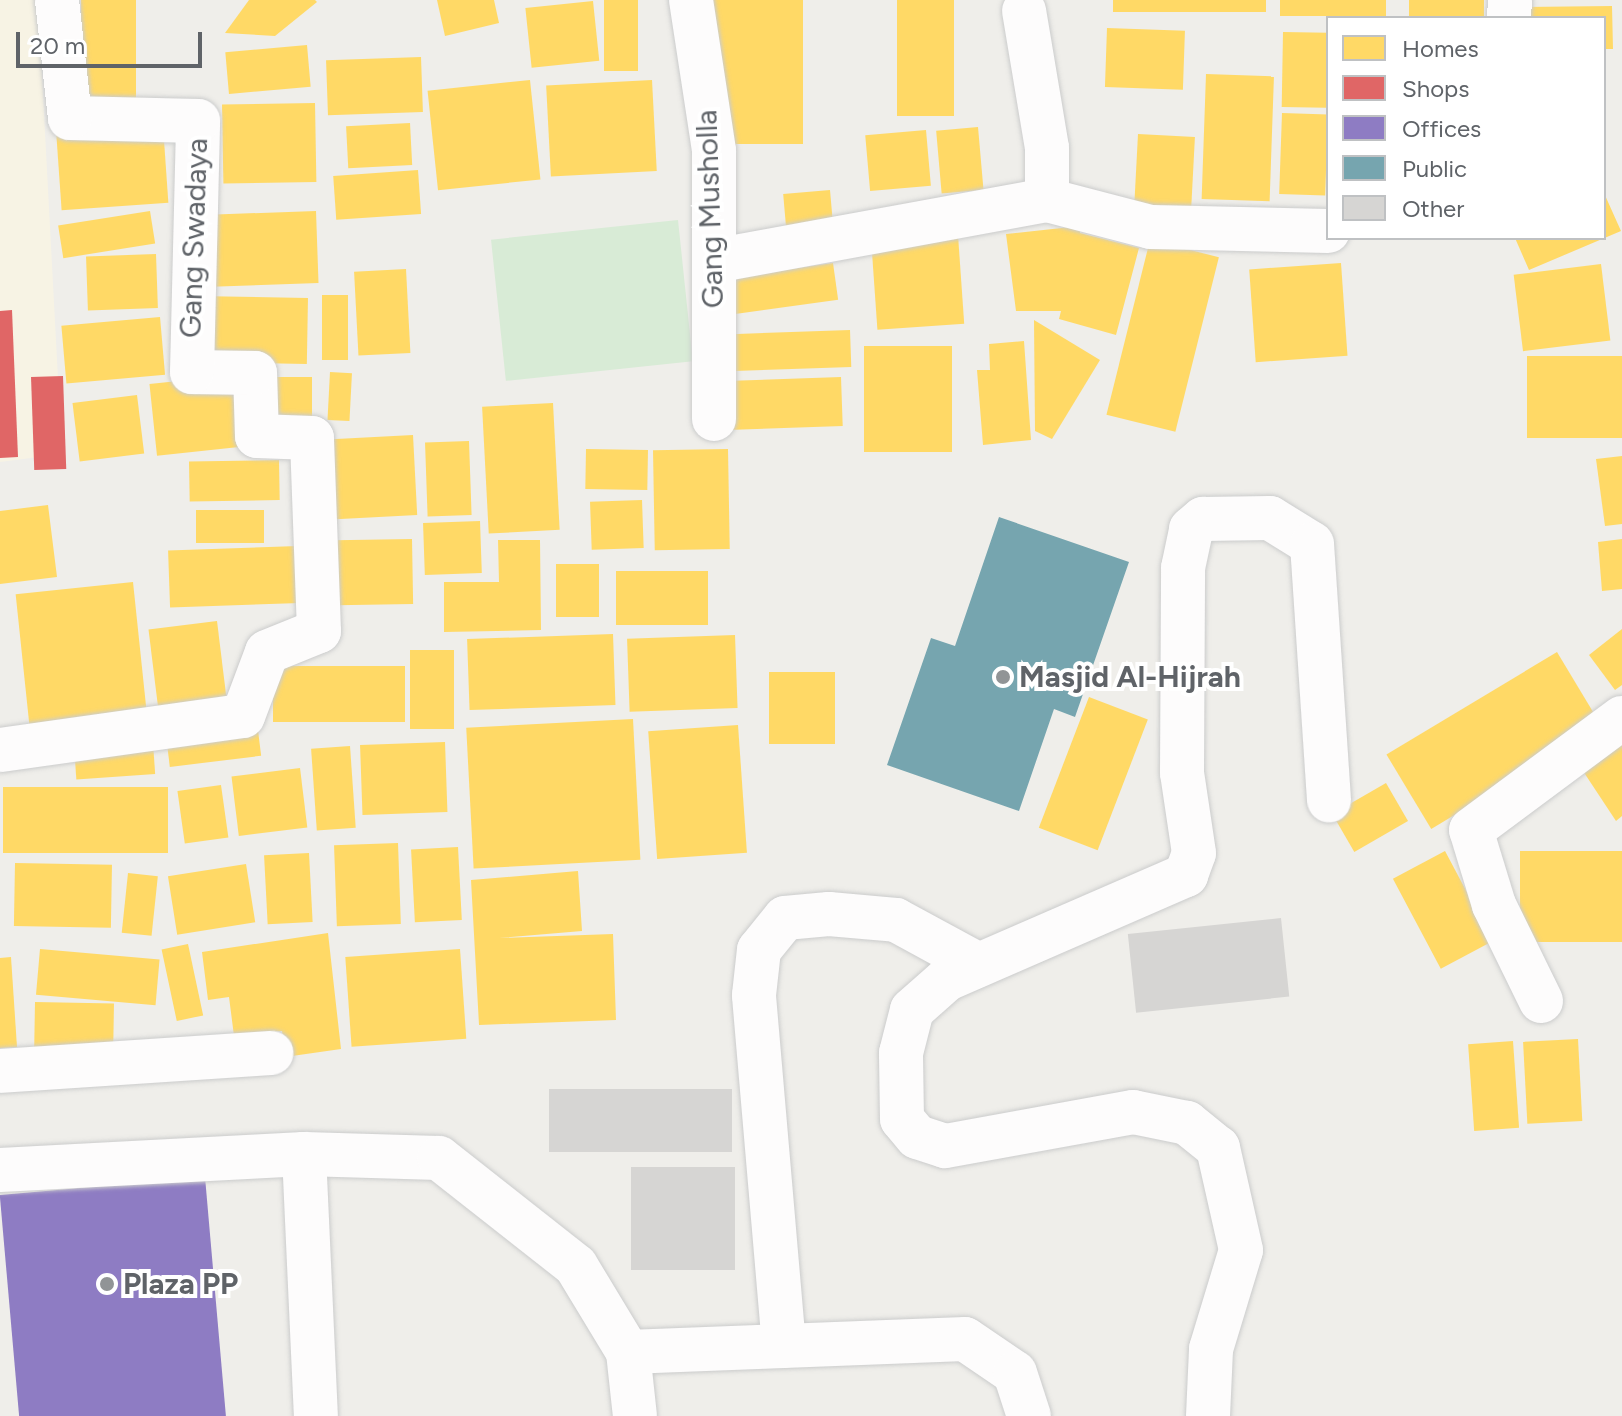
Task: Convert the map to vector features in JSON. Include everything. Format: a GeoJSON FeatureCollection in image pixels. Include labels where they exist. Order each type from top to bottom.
{"type":"FeatureCollection","features":[{"type":"Feature","properties":{"kind":"street","name":"Gang Swadaya"},"geometry":{"type":"LineString","coordinates":[[0,750],[243,716],[267,652],[319,631],[312,438],[257,436],[255,373],[192,372],[198,121],[70,118],[57,0]]}},
{"type":"Feature","properties":{"kind":"street","name":"Gang Musholla"},"geometry":{"type":"LineString","coordinates":[[691,0],[714,151],[714,419]]}},
{"type":"Feature","properties":{"kind":"street"},"geometry":{"type":"LineString","coordinates":[[1024,11],[1047,148],[1047,200]]}},
{"type":"Feature","properties":{"kind":"street"},"geometry":{"type":"LineString","coordinates":[[714,261],[1047,200],[1166,229],[1326,231]]}},
{"type":"Feature","properties":{"kind":"street"},"geometry":{"type":"LineString","coordinates":[[1208,1416],[1211,1349],[1241,1250],[1218,1148],[1187,1123],[1133,1112],[945,1146],[917,1137],[902,1119],[901,1053],[912,1010],[947,979],[1186,875],[1194,853],[1182,773],[1183,568],[1191,529],[1203,519],[1270,518],[1312,544],[1329,800]]}},
{"type":"Feature","properties":{"kind":"street"},"geometry":{"type":"LineString","coordinates":[[1541,1001],[1494,905],[1471,830],[1622,718]]}},
{"type":"Feature","properties":{"kind":"street"},"geometry":{"type":"LineString","coordinates":[[784,1346],[754,995],[759,950],[785,918],[829,914],[896,920],[979,965]]}},
{"type":"Feature","properties":{"kind":"street"},"geometry":{"type":"LineString","coordinates":[[0,1071],[271,1053]]}},
{"type":"Feature","properties":{"kind":"street"},"geometry":{"type":"LineString","coordinates":[[304,1154],[316,1416]]}},
{"type":"Feature","properties":{"kind":"street"},"geometry":{"type":"LineString","coordinates":[[0,1170],[304,1154],[439,1158],[576,1266],[628,1352],[635,1416]]}},
{"type":"Feature","properties":{"kind":"street"},"geometry":{"type":"LineString","coordinates":[[628,1352],[965,1339],[1015,1373],[1029,1416]]}},
{"type":"Feature","properties":{"kind":"shaded area"},"geometry":{"type":"Polygon","coordinates":[[[0,0],[38,0],[62,454],[0,462],[0,0]]]}},
{"type":"Feature","properties":{"kind":"green space"},"geometry":{"type":"Polygon","coordinates":[[[678,220],[693,361],[506,381],[491,240],[678,220]]]}},
{"type":"Feature","properties":{"kind":"building: Homes"},"geometry":{"type":"Polygon","coordinates":[[[81,0],[136,0],[136,101],[81,101],[81,0]]]}},
{"type":"Feature","properties":{"kind":"building: Homes"},"geometry":{"type":"Polygon","coordinates":[[[249,0],[317,2],[275,36],[225,33],[249,0]]]}},
{"type":"Feature","properties":{"kind":"building: Homes"},"geometry":{"type":"Polygon","coordinates":[[[437,0],[494,0],[499,23],[445,36],[437,0]]]}},
{"type":"Feature","properties":{"kind":"building: Homes"},"geometry":{"type":"Polygon","coordinates":[[[604,0],[638,0],[638,71],[604,71],[604,0]]]}},
{"type":"Feature","properties":{"kind":"building: Homes"},"geometry":{"type":"Polygon","coordinates":[[[711,0],[803,0],[803,144],[711,144],[711,0]]]}},
{"type":"Feature","properties":{"kind":"building: Homes"},"geometry":{"type":"Polygon","coordinates":[[[897,0],[954,0],[954,116],[897,116],[897,0]]]}},
{"type":"Feature","properties":{"kind":"building: Homes"},"geometry":{"type":"Polygon","coordinates":[[[1113,0],[1266,0],[1266,12],[1113,12],[1113,0]]]}},
{"type":"Feature","properties":{"kind":"building: Homes"},"geometry":{"type":"Polygon","coordinates":[[[1280,0],[1386,0],[1386,16],[1280,16],[1280,0]]]}},
{"type":"Feature","properties":{"kind":"building: Homes"},"geometry":{"type":"Polygon","coordinates":[[[1409,0],[1484,0],[1484,16],[1409,16],[1409,0]]]}},
{"type":"Feature","properties":{"kind":"building: Homes"},"geometry":{"type":"Polygon","coordinates":[[[593,1],[599,61],[532,68],[525,8],[593,1]]]}},
{"type":"Feature","properties":{"kind":"building: Homes"},"geometry":{"type":"Polygon","coordinates":[[[1612,6],[1613,49],[1606,49],[1606,16],[1521,16],[1521,7],[1612,6]]]}},
{"type":"Feature","properties":{"kind":"building: Homes"},"geometry":{"type":"Polygon","coordinates":[[[1107,28],[1185,31],[1183,90],[1105,87],[1107,28]]]}},
{"type":"Feature","properties":{"kind":"building: Homes"},"geometry":{"type":"Polygon","coordinates":[[[1283,32],[1326,33],[1326,108],[1282,107],[1283,32]]]}},
{"type":"Feature","properties":{"kind":"building: Homes"},"geometry":{"type":"Polygon","coordinates":[[[307,45],[311,87],[229,94],[225,52],[307,45]]]}},
{"type":"Feature","properties":{"kind":"building: Homes"},"geometry":{"type":"Polygon","coordinates":[[[421,57],[423,112],[328,115],[326,60],[421,57]]]}},
{"type":"Feature","properties":{"kind":"building: Homes"},"geometry":{"type":"Polygon","coordinates":[[[1206,74],[1274,76],[1270,201],[1202,199],[1206,74]]]}},
{"type":"Feature","properties":{"kind":"building: Homes"},"geometry":{"type":"Polygon","coordinates":[[[530,80],[540,179],[438,190],[428,91],[530,80]]]}},
{"type":"Feature","properties":{"kind":"building: Homes"},"geometry":{"type":"Polygon","coordinates":[[[652,80],[657,171],[551,176],[546,86],[652,80]]]}},
{"type":"Feature","properties":{"kind":"building: Homes"},"geometry":{"type":"Polygon","coordinates":[[[315,103],[316,182],[223,184],[222,105],[315,103]]]}},
{"type":"Feature","properties":{"kind":"building: Homes"},"geometry":{"type":"Polygon","coordinates":[[[1282,113],[1326,115],[1325,196],[1279,194],[1282,113]]]}},
{"type":"Feature","properties":{"kind":"building: Homes"},"geometry":{"type":"Polygon","coordinates":[[[410,123],[412,165],[348,168],[346,126],[410,123]]]}},
{"type":"Feature","properties":{"kind":"building: Homes"},"geometry":{"type":"Polygon","coordinates":[[[163,126],[168,203],[62,210],[56,133],[163,126]]]}},
{"type":"Feature","properties":{"kind":"building: Homes"},"geometry":{"type":"Polygon","coordinates":[[[978,127],[983,190],[942,193],[936,131],[978,127]]]}},
{"type":"Feature","properties":{"kind":"building: Homes"},"geometry":{"type":"Polygon","coordinates":[[[926,130],[931,186],[870,191],[865,135],[926,130]]]}},
{"type":"Feature","properties":{"kind":"building: Homes"},"geometry":{"type":"Polygon","coordinates":[[[1138,134],[1195,137],[1191,213],[1134,210],[1138,134]]]}},
{"type":"Feature","properties":{"kind":"building: Homes"},"geometry":{"type":"Polygon","coordinates":[[[418,170],[421,214],[336,220],[333,176],[418,170]]]}},
{"type":"Feature","properties":{"kind":"building: Homes"},"geometry":{"type":"Polygon","coordinates":[[[830,190],[833,224],[786,228],[783,194],[830,190]]]}},
{"type":"Feature","properties":{"kind":"building: Homes"},"geometry":{"type":"Polygon","coordinates":[[[1606,197],[1621,231],[1606,237],[1606,197]]]}},
{"type":"Feature","properties":{"kind":"building: Homes"},"geometry":{"type":"Polygon","coordinates":[[[150,211],[155,244],[63,258],[58,226],[150,211]]]}},
{"type":"Feature","properties":{"kind":"building: Homes"},"geometry":{"type":"Polygon","coordinates":[[[316,211],[319,283],[212,287],[209,215],[316,211]]]}},
{"type":"Feature","properties":{"kind":"building: Homes"},"geometry":{"type":"Polygon","coordinates":[[[1080,226],[1080,233],[1139,248],[1116,335],[1059,319],[1061,311],[1016,311],[1006,234],[1080,226]]]}},
{"type":"Feature","properties":{"kind":"building: Homes"},"geometry":{"type":"Polygon","coordinates":[[[958,235],[964,324],[877,330],[871,241],[958,235]]]}},
{"type":"Feature","properties":{"kind":"building: Homes"},"geometry":{"type":"Polygon","coordinates":[[[1150,240],[1219,257],[1175,432],[1106,415],[1150,240]]]}},
{"type":"Feature","properties":{"kind":"building: Homes"},"geometry":{"type":"Polygon","coordinates":[[[1516,240],[1600,240],[1529,270],[1516,240]]]}},
{"type":"Feature","properties":{"kind":"building: Homes"},"geometry":{"type":"Polygon","coordinates":[[[156,254],[158,308],[88,310],[86,256],[156,254]]]}},
{"type":"Feature","properties":{"kind":"building: Homes"},"geometry":{"type":"Polygon","coordinates":[[[833,263],[838,300],[735,314],[730,277],[833,263]]]}},
{"type":"Feature","properties":{"kind":"building: Homes"},"geometry":{"type":"Polygon","coordinates":[[[1341,263],[1347,356],[1256,362],[1249,269],[1341,263]]]}},
{"type":"Feature","properties":{"kind":"building: Homes"},"geometry":{"type":"Polygon","coordinates":[[[1601,264],[1610,340],[1523,351],[1514,275],[1601,264]]]}},
{"type":"Feature","properties":{"kind":"building: Homes"},"geometry":{"type":"Polygon","coordinates":[[[406,269],[410,353],[358,356],[354,272],[406,269]]]}},
{"type":"Feature","properties":{"kind":"building: Homes"},"geometry":{"type":"Polygon","coordinates":[[[322,295],[348,295],[348,360],[322,360],[322,295]]]}},
{"type":"Feature","properties":{"kind":"building: Homes"},"geometry":{"type":"Polygon","coordinates":[[[196,296],[308,298],[307,364],[195,362],[196,296]]]}},
{"type":"Feature","properties":{"kind":"building: Homes"},"geometry":{"type":"Polygon","coordinates":[[[160,317],[165,375],[66,383],[61,326],[160,317]]]}},
{"type":"Feature","properties":{"kind":"building: Homes"},"geometry":{"type":"Polygon","coordinates":[[[1034,320],[1100,360],[1052,439],[1035,431],[1034,320]]]}},
{"type":"Feature","properties":{"kind":"building: Homes"},"geometry":{"type":"Polygon","coordinates":[[[850,330],[851,367],[718,372],[717,335],[850,330]]]}},
{"type":"Feature","properties":{"kind":"building: Homes"},"geometry":{"type":"Polygon","coordinates":[[[1024,341],[1031,440],[983,445],[977,370],[990,370],[989,344],[1024,341]]]}},
{"type":"Feature","properties":{"kind":"building: Homes"},"geometry":{"type":"Polygon","coordinates":[[[864,346],[952,346],[952,452],[864,452],[864,346]]]}},
{"type":"Feature","properties":{"kind":"building: Homes"},"geometry":{"type":"Polygon","coordinates":[[[1527,356],[1622,356],[1622,438],[1527,438],[1527,356]]]}},
{"type":"Feature","properties":{"kind":"building: Homes"},"geometry":{"type":"Polygon","coordinates":[[[330,372],[352,373],[349,421],[327,420],[330,372]]]}},
{"type":"Feature","properties":{"kind":"building: Homes"},"geometry":{"type":"Polygon","coordinates":[[[236,375],[244,447],[157,456],[149,384],[236,375]]]}},
{"type":"Feature","properties":{"kind":"building: Homes"},"geometry":{"type":"Polygon","coordinates":[[[268,377],[312,377],[312,423],[268,423],[268,377]]]}},
{"type":"Feature","properties":{"kind":"building: Homes"},"geometry":{"type":"Polygon","coordinates":[[[841,377],[843,426],[720,430],[718,381],[841,377]]]}},
{"type":"Feature","properties":{"kind":"building: Homes"},"geometry":{"type":"Polygon","coordinates":[[[137,395],[144,454],[80,461],[72,403],[137,395]]]}},
{"type":"Feature","properties":{"kind":"building: Homes"},"geometry":{"type":"Polygon","coordinates":[[[553,403],[560,530],[489,534],[482,407],[553,403]]]}},
{"type":"Feature","properties":{"kind":"building: Homes"},"geometry":{"type":"Polygon","coordinates":[[[413,435],[417,515],[321,520],[317,440],[413,435]]]}},
{"type":"Feature","properties":{"kind":"building: Homes"},"geometry":{"type":"Polygon","coordinates":[[[469,441],[472,515],[428,516],[425,443],[469,441]]]}},
{"type":"Feature","properties":{"kind":"building: Homes"},"geometry":{"type":"Polygon","coordinates":[[[586,449],[648,450],[647,490],[585,489],[586,449]]]}},
{"type":"Feature","properties":{"kind":"building: Homes"},"geometry":{"type":"Polygon","coordinates":[[[728,449],[730,549],[655,550],[653,450],[728,449]]]}},
{"type":"Feature","properties":{"kind":"building: Homes"},"geometry":{"type":"Polygon","coordinates":[[[1622,456],[1622,524],[1605,526],[1596,459],[1622,456]]]}},
{"type":"Feature","properties":{"kind":"building: Homes"},"geometry":{"type":"Polygon","coordinates":[[[279,460],[280,500],[190,502],[189,462],[279,460]]]}},
{"type":"Feature","properties":{"kind":"building: Homes"},"geometry":{"type":"Polygon","coordinates":[[[642,500],[644,548],[592,550],[590,502],[642,500]]]}},
{"type":"Feature","properties":{"kind":"building: Homes"},"geometry":{"type":"Polygon","coordinates":[[[48,505],[57,577],[0,584],[0,511],[48,505]]]}},
{"type":"Feature","properties":{"kind":"building: Homes"},"geometry":{"type":"Polygon","coordinates":[[[196,510],[264,510],[264,543],[196,543],[196,510]]]}},
{"type":"Feature","properties":{"kind":"building: Homes"},"geometry":{"type":"Polygon","coordinates":[[[480,521],[482,573],[425,575],[423,523],[480,521]]]}},
{"type":"Feature","properties":{"kind":"building: Homes"},"geometry":{"type":"Polygon","coordinates":[[[412,539],[413,604],[321,606],[320,541],[412,539]]]}},
{"type":"Feature","properties":{"kind":"building: Homes"},"geometry":{"type":"Polygon","coordinates":[[[1622,539],[1622,589],[1602,591],[1598,542],[1622,539]]]}},
{"type":"Feature","properties":{"kind":"building: Homes"},"geometry":{"type":"Polygon","coordinates":[[[498,540],[540,540],[541,630],[444,632],[444,582],[499,582],[498,540]]]}},
{"type":"Feature","properties":{"kind":"building: Homes"},"geometry":{"type":"Polygon","coordinates":[[[298,546],[300,603],[170,608],[168,551],[298,546]]]}},
{"type":"Feature","properties":{"kind":"building: Homes"},"geometry":{"type":"Polygon","coordinates":[[[556,564],[599,564],[599,617],[556,617],[556,564]]]}},
{"type":"Feature","properties":{"kind":"building: Homes"},"geometry":{"type":"Polygon","coordinates":[[[616,571],[708,571],[708,625],[616,625],[616,571]]]}},
{"type":"Feature","properties":{"kind":"building: Homes"},"geometry":{"type":"Polygon","coordinates":[[[133,582],[148,721],[30,734],[16,594],[133,582]]]}},
{"type":"Feature","properties":{"kind":"building: Homes"},"geometry":{"type":"Polygon","coordinates":[[[217,621],[228,710],[159,719],[149,629],[217,621]]]}},
{"type":"Feature","properties":{"kind":"building: Homes"},"geometry":{"type":"Polygon","coordinates":[[[1622,629],[1622,685],[1615,690],[1589,655],[1622,629]]]}},
{"type":"Feature","properties":{"kind":"building: Homes"},"geometry":{"type":"Polygon","coordinates":[[[613,634],[615,705],[470,710],[467,639],[613,634]]]}},
{"type":"Feature","properties":{"kind":"building: Homes"},"geometry":{"type":"Polygon","coordinates":[[[735,635],[738,708],[630,712],[627,639],[735,635]]]}},
{"type":"Feature","properties":{"kind":"building: Homes"},"geometry":{"type":"Polygon","coordinates":[[[410,650],[454,650],[454,729],[410,729],[410,650]]]}},
{"type":"Feature","properties":{"kind":"building: Homes"},"geometry":{"type":"Polygon","coordinates":[[[1557,652],[1602,727],[1431,829],[1386,754],[1557,652]]]}},
{"type":"Feature","properties":{"kind":"building: Homes"},"geometry":{"type":"Polygon","coordinates":[[[273,666],[405,666],[405,722],[273,722],[273,666]]]}},
{"type":"Feature","properties":{"kind":"building: Homes"},"geometry":{"type":"Polygon","coordinates":[[[769,672],[835,672],[835,744],[769,744],[769,672]]]}},
{"type":"Feature","properties":{"kind":"building: Homes"},"geometry":{"type":"Polygon","coordinates":[[[1089,697],[1148,720],[1098,850],[1039,828],[1089,697]]]}},
{"type":"Feature","properties":{"kind":"building: Homes"},"geometry":{"type":"Polygon","coordinates":[[[633,719],[640,860],[474,869],[466,728],[633,719]]]}},
{"type":"Feature","properties":{"kind":"building: Homes"},"geometry":{"type":"Polygon","coordinates":[[[257,722],[261,756],[170,767],[166,733],[257,722]]]}},
{"type":"Feature","properties":{"kind":"building: Homes"},"geometry":{"type":"Polygon","coordinates":[[[738,725],[747,853],[657,859],[648,731],[738,725]]]}},
{"type":"Feature","properties":{"kind":"building: Homes"},"geometry":{"type":"Polygon","coordinates":[[[1622,741],[1622,816],[1616,821],[1581,768],[1622,741]]]}},
{"type":"Feature","properties":{"kind":"building: Homes"},"geometry":{"type":"Polygon","coordinates":[[[445,742],[447,812],[362,815],[360,745],[445,742]]]}},
{"type":"Feature","properties":{"kind":"building: Homes"},"geometry":{"type":"Polygon","coordinates":[[[153,743],[155,774],[76,779],[74,749],[153,743]]]}},
{"type":"Feature","properties":{"kind":"building: Homes"},"geometry":{"type":"Polygon","coordinates":[[[350,746],[356,828],[317,831],[311,749],[350,746]]]}},
{"type":"Feature","properties":{"kind":"building: Homes"},"geometry":{"type":"Polygon","coordinates":[[[300,768],[307,828],[239,836],[232,776],[300,768]]]}},
{"type":"Feature","properties":{"kind":"building: Homes"},"geometry":{"type":"Polygon","coordinates":[[[1386,783],[1408,821],[1354,852],[1332,814],[1386,783]]]}},
{"type":"Feature","properties":{"kind":"building: Homes"},"geometry":{"type":"Polygon","coordinates":[[[221,785],[228,837],[185,844],[177,791],[221,785]]]}},
{"type":"Feature","properties":{"kind":"building: Homes"},"geometry":{"type":"Polygon","coordinates":[[[3,787],[168,787],[168,853],[3,853],[3,787]]]}},
{"type":"Feature","properties":{"kind":"building: Homes"},"geometry":{"type":"Polygon","coordinates":[[[398,843],[401,924],[337,926],[334,845],[398,843]]]}},
{"type":"Feature","properties":{"kind":"building: Homes"},"geometry":{"type":"Polygon","coordinates":[[[458,847],[462,920],[415,922],[411,849],[458,847]]]}},
{"type":"Feature","properties":{"kind":"building: Homes"},"geometry":{"type":"Polygon","coordinates":[[[1445,851],[1493,941],[1441,969],[1393,879],[1445,851]]]}},
{"type":"Feature","properties":{"kind":"building: Homes"},"geometry":{"type":"Polygon","coordinates":[[[1520,851],[1622,851],[1622,942],[1520,942],[1520,851]]]}},
{"type":"Feature","properties":{"kind":"building: Homes"},"geometry":{"type":"Polygon","coordinates":[[[309,853],[313,922],[268,924],[264,855],[309,853]]]}},
{"type":"Feature","properties":{"kind":"building: Homes"},"geometry":{"type":"Polygon","coordinates":[[[15,863],[112,865],[111,928],[14,926],[15,863]]]}},
{"type":"Feature","properties":{"kind":"building: Homes"},"geometry":{"type":"Polygon","coordinates":[[[246,864],[255,922],[177,935],[168,876],[246,864]]]}},
{"type":"Feature","properties":{"kind":"building: Homes"},"geometry":{"type":"Polygon","coordinates":[[[578,871],[582,931],[499,938],[613,934],[616,1020],[479,1025],[471,880],[578,871]]]}},
{"type":"Feature","properties":{"kind":"building: Homes"},"geometry":{"type":"Polygon","coordinates":[[[128,873],[158,876],[152,936],[122,933],[128,873]]]}},
{"type":"Feature","properties":{"kind":"building: Homes"},"geometry":{"type":"Polygon","coordinates":[[[328,933],[341,1049],[285,1057],[282,1031],[234,1036],[229,997],[208,1000],[202,952],[328,933]]]}},
{"type":"Feature","properties":{"kind":"building: Homes"},"geometry":{"type":"Polygon","coordinates":[[[188,944],[203,1015],[177,1021],[162,950],[188,944]]]}},
{"type":"Feature","properties":{"kind":"building: Homes"},"geometry":{"type":"Polygon","coordinates":[[[40,949],[160,959],[156,1005],[36,995],[40,949]]]}},
{"type":"Feature","properties":{"kind":"building: Homes"},"geometry":{"type":"Polygon","coordinates":[[[460,949],[466,1039],[352,1047],[345,957],[460,949]]]}},
{"type":"Feature","properties":{"kind":"building: Homes"},"geometry":{"type":"Polygon","coordinates":[[[11,957],[17,1047],[0,1048],[0,958],[11,957]]]}},
{"type":"Feature","properties":{"kind":"building: Homes"},"geometry":{"type":"Polygon","coordinates":[[[35,1002],[114,1003],[113,1052],[34,1051],[35,1002]]]}},
{"type":"Feature","properties":{"kind":"building: Homes"},"geometry":{"type":"Polygon","coordinates":[[[1578,1039],[1582,1121],[1527,1124],[1523,1042],[1578,1039]]]}},
{"type":"Feature","properties":{"kind":"building: Homes"},"geometry":{"type":"Polygon","coordinates":[[[1513,1041],[1519,1128],[1474,1131],[1468,1044],[1513,1041]]]}},
{"type":"Feature","properties":{"kind":"building: Shops"},"geometry":{"type":"Polygon","coordinates":[[[12,310],[18,457],[0,458],[0,311],[12,310]]]}},
{"type":"Feature","properties":{"kind":"building: Shops"},"geometry":{"type":"Polygon","coordinates":[[[63,376],[66,469],[34,470],[31,377],[63,376]]]}},
{"type":"Feature","properties":{"kind":"building: Offices","name":"Plaza PP"},"geometry":{"type":"Polygon","coordinates":[[[205,1177],[226,1416],[19,1416],[0,1195],[205,1177]]]}},
{"type":"Feature","properties":{"kind":"building: Public","name":"Masjid Al-Hijrah"},"geometry":{"type":"Polygon","coordinates":[[[999,517],[1129,562],[1075,717],[1054,709],[1019,811],[887,765],[931,638],[955,646],[999,517]]]}},
{"type":"Feature","properties":{"kind":"building: Other"},"geometry":{"type":"Polygon","coordinates":[[[1281,918],[1289,997],[1136,1013],[1128,934],[1281,918]]]}},
{"type":"Feature","properties":{"kind":"building: Other"},"geometry":{"type":"Polygon","coordinates":[[[549,1089],[732,1089],[732,1152],[549,1152],[549,1089]]]}},
{"type":"Feature","properties":{"kind":"building: Other"},"geometry":{"type":"Polygon","coordinates":[[[631,1167],[735,1167],[735,1270],[631,1270],[631,1167]]]}},
{"type":"Feature","properties":{"kind":"place","name":"Masjid Al-Hijrah"},"geometry":{"type":"Point","coordinates":[1003,677]}},
{"type":"Feature","properties":{"kind":"place","name":"Plaza PP"},"geometry":{"type":"Point","coordinates":[107,1284]}}]}
